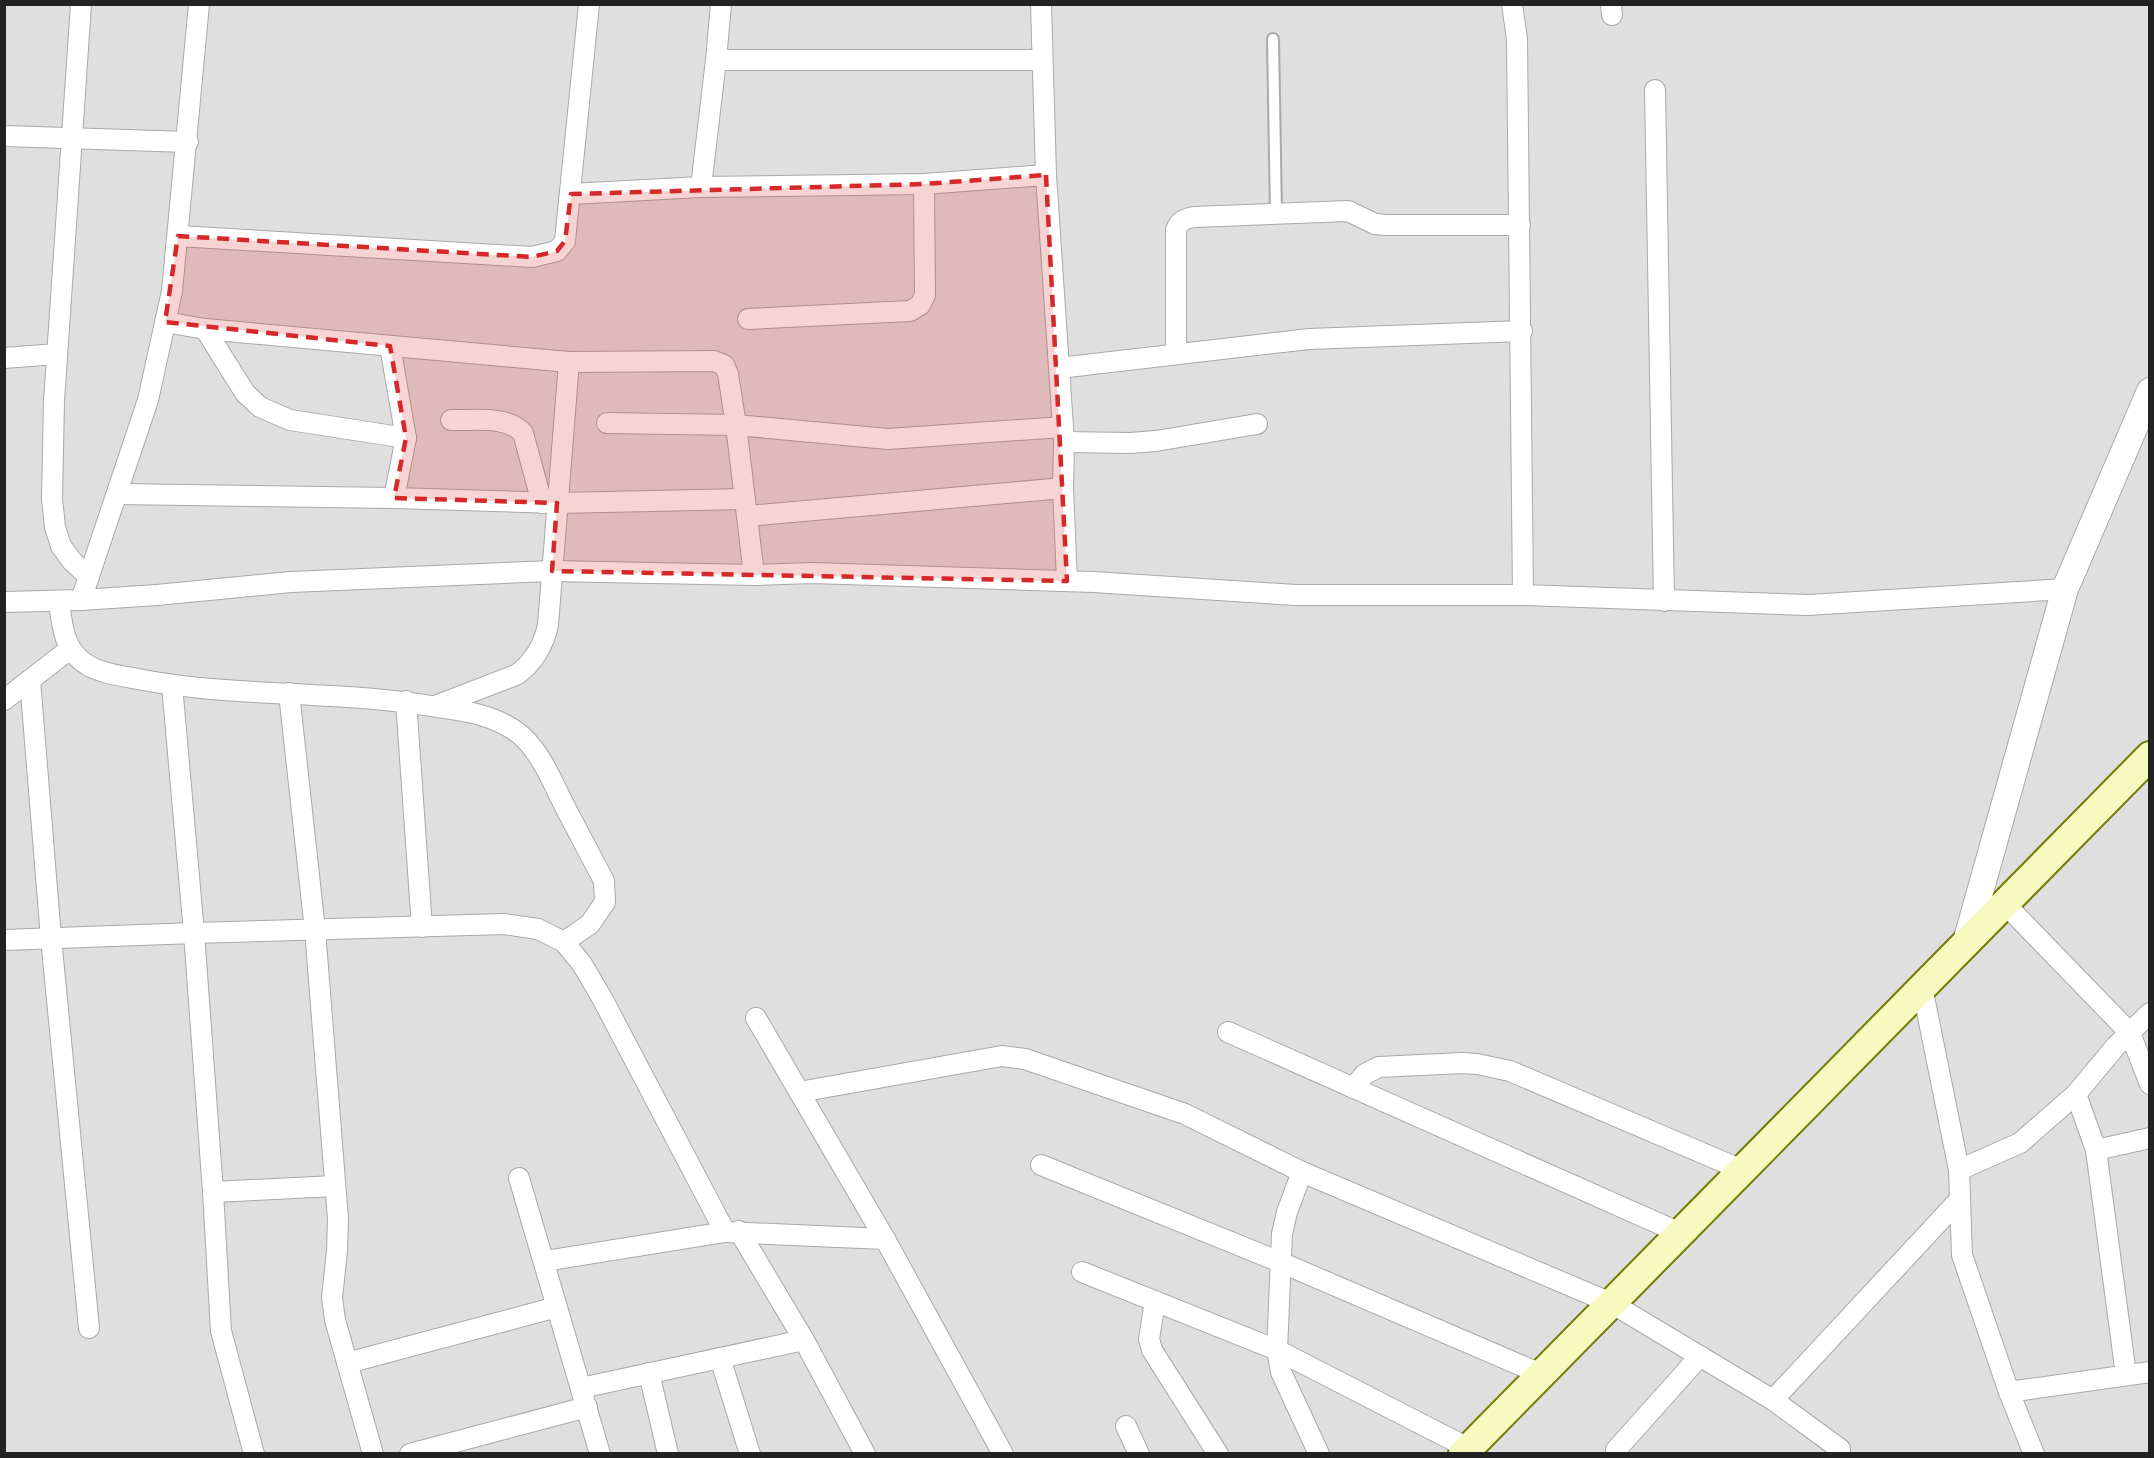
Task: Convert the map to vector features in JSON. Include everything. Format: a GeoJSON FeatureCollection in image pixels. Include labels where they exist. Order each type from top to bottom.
{"type":"FeatureCollection","features":[{"type":"Feature","properties":{"kind":"main road"},"geometry":{"type":"LineString","coordinates":[[1466,1451],[2150,756]]}},
{"type":"Feature","properties":{"kind":"street"},"geometry":{"type":"LineString","coordinates":[[81,4],[57,354],[52,499],[55,527],[62,546],[72,561],[89,577]]}},
{"type":"Feature","properties":{"kind":"street"},"geometry":{"type":"LineString","coordinates":[[81,600],[148,400],[172,291],[188,142],[199,4]]}},
{"type":"Feature","properties":{"kind":"street"},"geometry":{"type":"LineString","coordinates":[[178,236],[532,256],[557,251],[565,241],[589,4]]}},
{"type":"Feature","properties":{"kind":"street"},"geometry":{"type":"LineString","coordinates":[[701,187],[721,4]]}},
{"type":"Feature","properties":{"kind":"street"},"geometry":{"type":"LineString","coordinates":[[1041,4],[1046,175],[1063,434],[1067,581]]}},
{"type":"Feature","properties":{"kind":"street"},"geometry":{"type":"LineString","coordinates":[[1512,4],[1517,39],[1522,331],[1523,595]]}},
{"type":"Feature","properties":{"kind":"street"},"geometry":{"type":"LineString","coordinates":[[716,60],[1042,60]]}},
{"type":"Feature","properties":{"kind":"street"},"geometry":{"type":"LineString","coordinates":[[1655,90],[1664,601]]}},
{"type":"Feature","properties":{"kind":"street"},"geometry":{"type":"LineString","coordinates":[[4,136],[188,142]]}},
{"type":"Feature","properties":{"kind":"street"},"geometry":{"type":"LineString","coordinates":[[571,194],[701,187],[924,184],[1046,175]]}},
{"type":"Feature","properties":{"kind":"street"},"geometry":{"type":"LineString","coordinates":[[747,319],[910,310],[920,305],[925,295],[924,184]]}},
{"type":"Feature","properties":{"kind":"street"},"geometry":{"type":"LineString","coordinates":[[1176,354],[1176,230],[1179,223],[1194,217],[1348,211],[1375,224],[1386,225],[1520,225]]}},
{"type":"Feature","properties":{"kind":"street"},"geometry":{"type":"LineString","coordinates":[[165,322],[205,329],[569,362],[714,361],[723,365],[728,374],[754,575]]}},
{"type":"Feature","properties":{"kind":"street"},"geometry":{"type":"LineString","coordinates":[[205,329],[245,393],[260,407],[290,420],[406,438]]}},
{"type":"Feature","properties":{"kind":"street"},"geometry":{"type":"LineString","coordinates":[[1059,368],[1309,339],[1522,331]]}},
{"type":"Feature","properties":{"kind":"street"},"geometry":{"type":"LineString","coordinates":[[390,346],[406,438],[394,498]]}},
{"type":"Feature","properties":{"kind":"street"},"geometry":{"type":"LineString","coordinates":[[4,358],[57,354]]}},
{"type":"Feature","properties":{"kind":"street"},"geometry":{"type":"LineString","coordinates":[[435,706],[524,670],[546,636],[552,571],[550,503],[569,362]]}},
{"type":"Feature","properties":{"kind":"street"},"geometry":{"type":"LineString","coordinates":[[1966,942],[2065,589],[2150,391]]}},
{"type":"Feature","properties":{"kind":"street"},"geometry":{"type":"LineString","coordinates":[[451,420],[505,422],[518,427],[523,433],[550,503]]}},
{"type":"Feature","properties":{"kind":"street"},"geometry":{"type":"LineString","coordinates":[[607,423],[736,425],[888,439],[1063,434],[1130,443],[1156,441],[1257,424]]}},
{"type":"Feature","properties":{"kind":"street"},"geometry":{"type":"LineString","coordinates":[[117,494],[746,507],[1064,488]]}},
{"type":"Feature","properties":{"kind":"street"},"geometry":{"type":"LineString","coordinates":[[4,602],[81,600],[291,582],[552,571],[754,575],[812,573],[1067,581],[1295,595],[1523,595],[1808,605],[2065,589]]}},
{"type":"Feature","properties":{"kind":"street"},"geometry":{"type":"LineString","coordinates":[[59,601],[63,632],[70,649],[84,663],[108,673],[172,685],[406,701],[480,714],[516,731],[531,746],[543,765],[604,881],[605,902],[590,924],[564,942]]}},
{"type":"Feature","properties":{"kind":"street"},"geometry":{"type":"LineString","coordinates":[[4,700],[70,649]]}},
{"type":"Feature","properties":{"kind":"street"},"geometry":{"type":"LineString","coordinates":[[30,680],[51,938],[89,1328]]}},
{"type":"Feature","properties":{"kind":"street"},"geometry":{"type":"LineString","coordinates":[[172,685],[194,933],[221,1330],[254,1454]]}},
{"type":"Feature","properties":{"kind":"street"},"geometry":{"type":"LineString","coordinates":[[289,693],[315,930],[335,1186],[338,1236],[332,1298],[335,1320],[374,1454]]}},
{"type":"Feature","properties":{"kind":"street"},"geometry":{"type":"LineString","coordinates":[[406,701],[422,927]]}},
{"type":"Feature","properties":{"kind":"street"},"geometry":{"type":"LineString","coordinates":[[2004,903],[2130,1033],[2150,1084]]}},
{"type":"Feature","properties":{"kind":"street"},"geometry":{"type":"LineString","coordinates":[[4,940],[504,924],[538,929],[564,942],[582,964],[602,998],[732,1232],[804,1340],[865,1454]]}},
{"type":"Feature","properties":{"kind":"street"},"geometry":{"type":"LineString","coordinates":[[1922,987],[1959,1170],[1962,1255],[2009,1392],[2034,1454]]}},
{"type":"Feature","properties":{"kind":"street"},"geometry":{"type":"LineString","coordinates":[[1959,1170],[2020,1143],[2076,1094],[2150,1013]]}},
{"type":"Feature","properties":{"kind":"street"},"geometry":{"type":"LineString","coordinates":[[756,1018],[885,1239],[1003,1454]]}},
{"type":"Feature","properties":{"kind":"street"},"geometry":{"type":"LineString","coordinates":[[1228,1032],[1680,1233]]}},
{"type":"Feature","properties":{"kind":"street"},"geometry":{"type":"LineString","coordinates":[[800,1092],[1002,1056],[1013,1056],[1185,1113],[1302,1172],[1611,1303],[1773,1400],[1840,1449],[1838,1454]]}},
{"type":"Feature","properties":{"kind":"street"},"geometry":{"type":"LineString","coordinates":[[1353,1088],[1365,1074],[1379,1067],[1462,1063],[1503,1069],[1742,1170]]}},
{"type":"Feature","properties":{"kind":"street"},"geometry":{"type":"LineString","coordinates":[[2076,1094],[2096,1150],[2126,1375]]}},
{"type":"Feature","properties":{"kind":"street"},"geometry":{"type":"LineString","coordinates":[[2096,1150],[2150,1138]]}},
{"type":"Feature","properties":{"kind":"street"},"geometry":{"type":"LineString","coordinates":[[1041,1165],[1280,1262],[1541,1374]]}},
{"type":"Feature","properties":{"kind":"street"},"geometry":{"type":"LineString","coordinates":[[1302,1172],[1287,1212],[1282,1234],[1277,1350],[1281,1372],[1319,1454]]}},
{"type":"Feature","properties":{"kind":"street"},"geometry":{"type":"LineString","coordinates":[[519,1178],[600,1454]]}},
{"type":"Feature","properties":{"kind":"street"},"geometry":{"type":"LineString","coordinates":[[213,1192],[335,1186]]}},
{"type":"Feature","properties":{"kind":"street"},"geometry":{"type":"LineString","coordinates":[[1773,1400],[1960,1199]]}},
{"type":"Feature","properties":{"kind":"street"},"geometry":{"type":"LineString","coordinates":[[545,1261],[732,1232],[885,1239]]}},
{"type":"Feature","properties":{"kind":"street"},"geometry":{"type":"LineString","coordinates":[[1082,1272],[1277,1350],[1466,1451]]}},
{"type":"Feature","properties":{"kind":"street"},"geometry":{"type":"LineString","coordinates":[[1155,1301],[1149,1339],[1152,1350],[1218,1454]]}},
{"type":"Feature","properties":{"kind":"street"},"geometry":{"type":"LineString","coordinates":[[347,1363],[557,1307]]}},
{"type":"Feature","properties":{"kind":"street"},"geometry":{"type":"LineString","coordinates":[[581,1388],[804,1340]]}},
{"type":"Feature","properties":{"kind":"street"},"geometry":{"type":"LineString","coordinates":[[1616,1450],[1700,1356]]}},
{"type":"Feature","properties":{"kind":"street"},"geometry":{"type":"LineString","coordinates":[[720,1358],[750,1454]]}},
{"type":"Feature","properties":{"kind":"street"},"geometry":{"type":"LineString","coordinates":[[2009,1392],[2150,1372]]}},
{"type":"Feature","properties":{"kind":"street"},"geometry":{"type":"LineString","coordinates":[[649,1374],[668,1454]]}},
{"type":"Feature","properties":{"kind":"street"},"geometry":{"type":"LineString","coordinates":[[410,1454],[587,1407]]}},
{"type":"Feature","properties":{"kind":"street"},"geometry":{"type":"LineString","coordinates":[[1126,1426],[1139,1454]]}},
{"type":"Feature","properties":{"kind":"lane"},"geometry":{"type":"LineString","coordinates":[[1273,39],[1276,214]]}},
{"type":"Feature","properties":{"kind":"highlighted area"},"geometry":{"type":"Polygon","coordinates":[[[1046,175],[1067,581],[552,571],[557,503],[394,498],[406,438],[390,346],[165,322],[178,236],[532,257],[557,251],[565,241],[571,194],[924,184],[1046,175]]]}},
{"type":"Feature","properties":{"kind":"shaded area"},"geometry":{"type":"Polygon","coordinates":[[[5,5],[2149,5],[2149,1453],[5,1453],[5,5]]]}}]}
